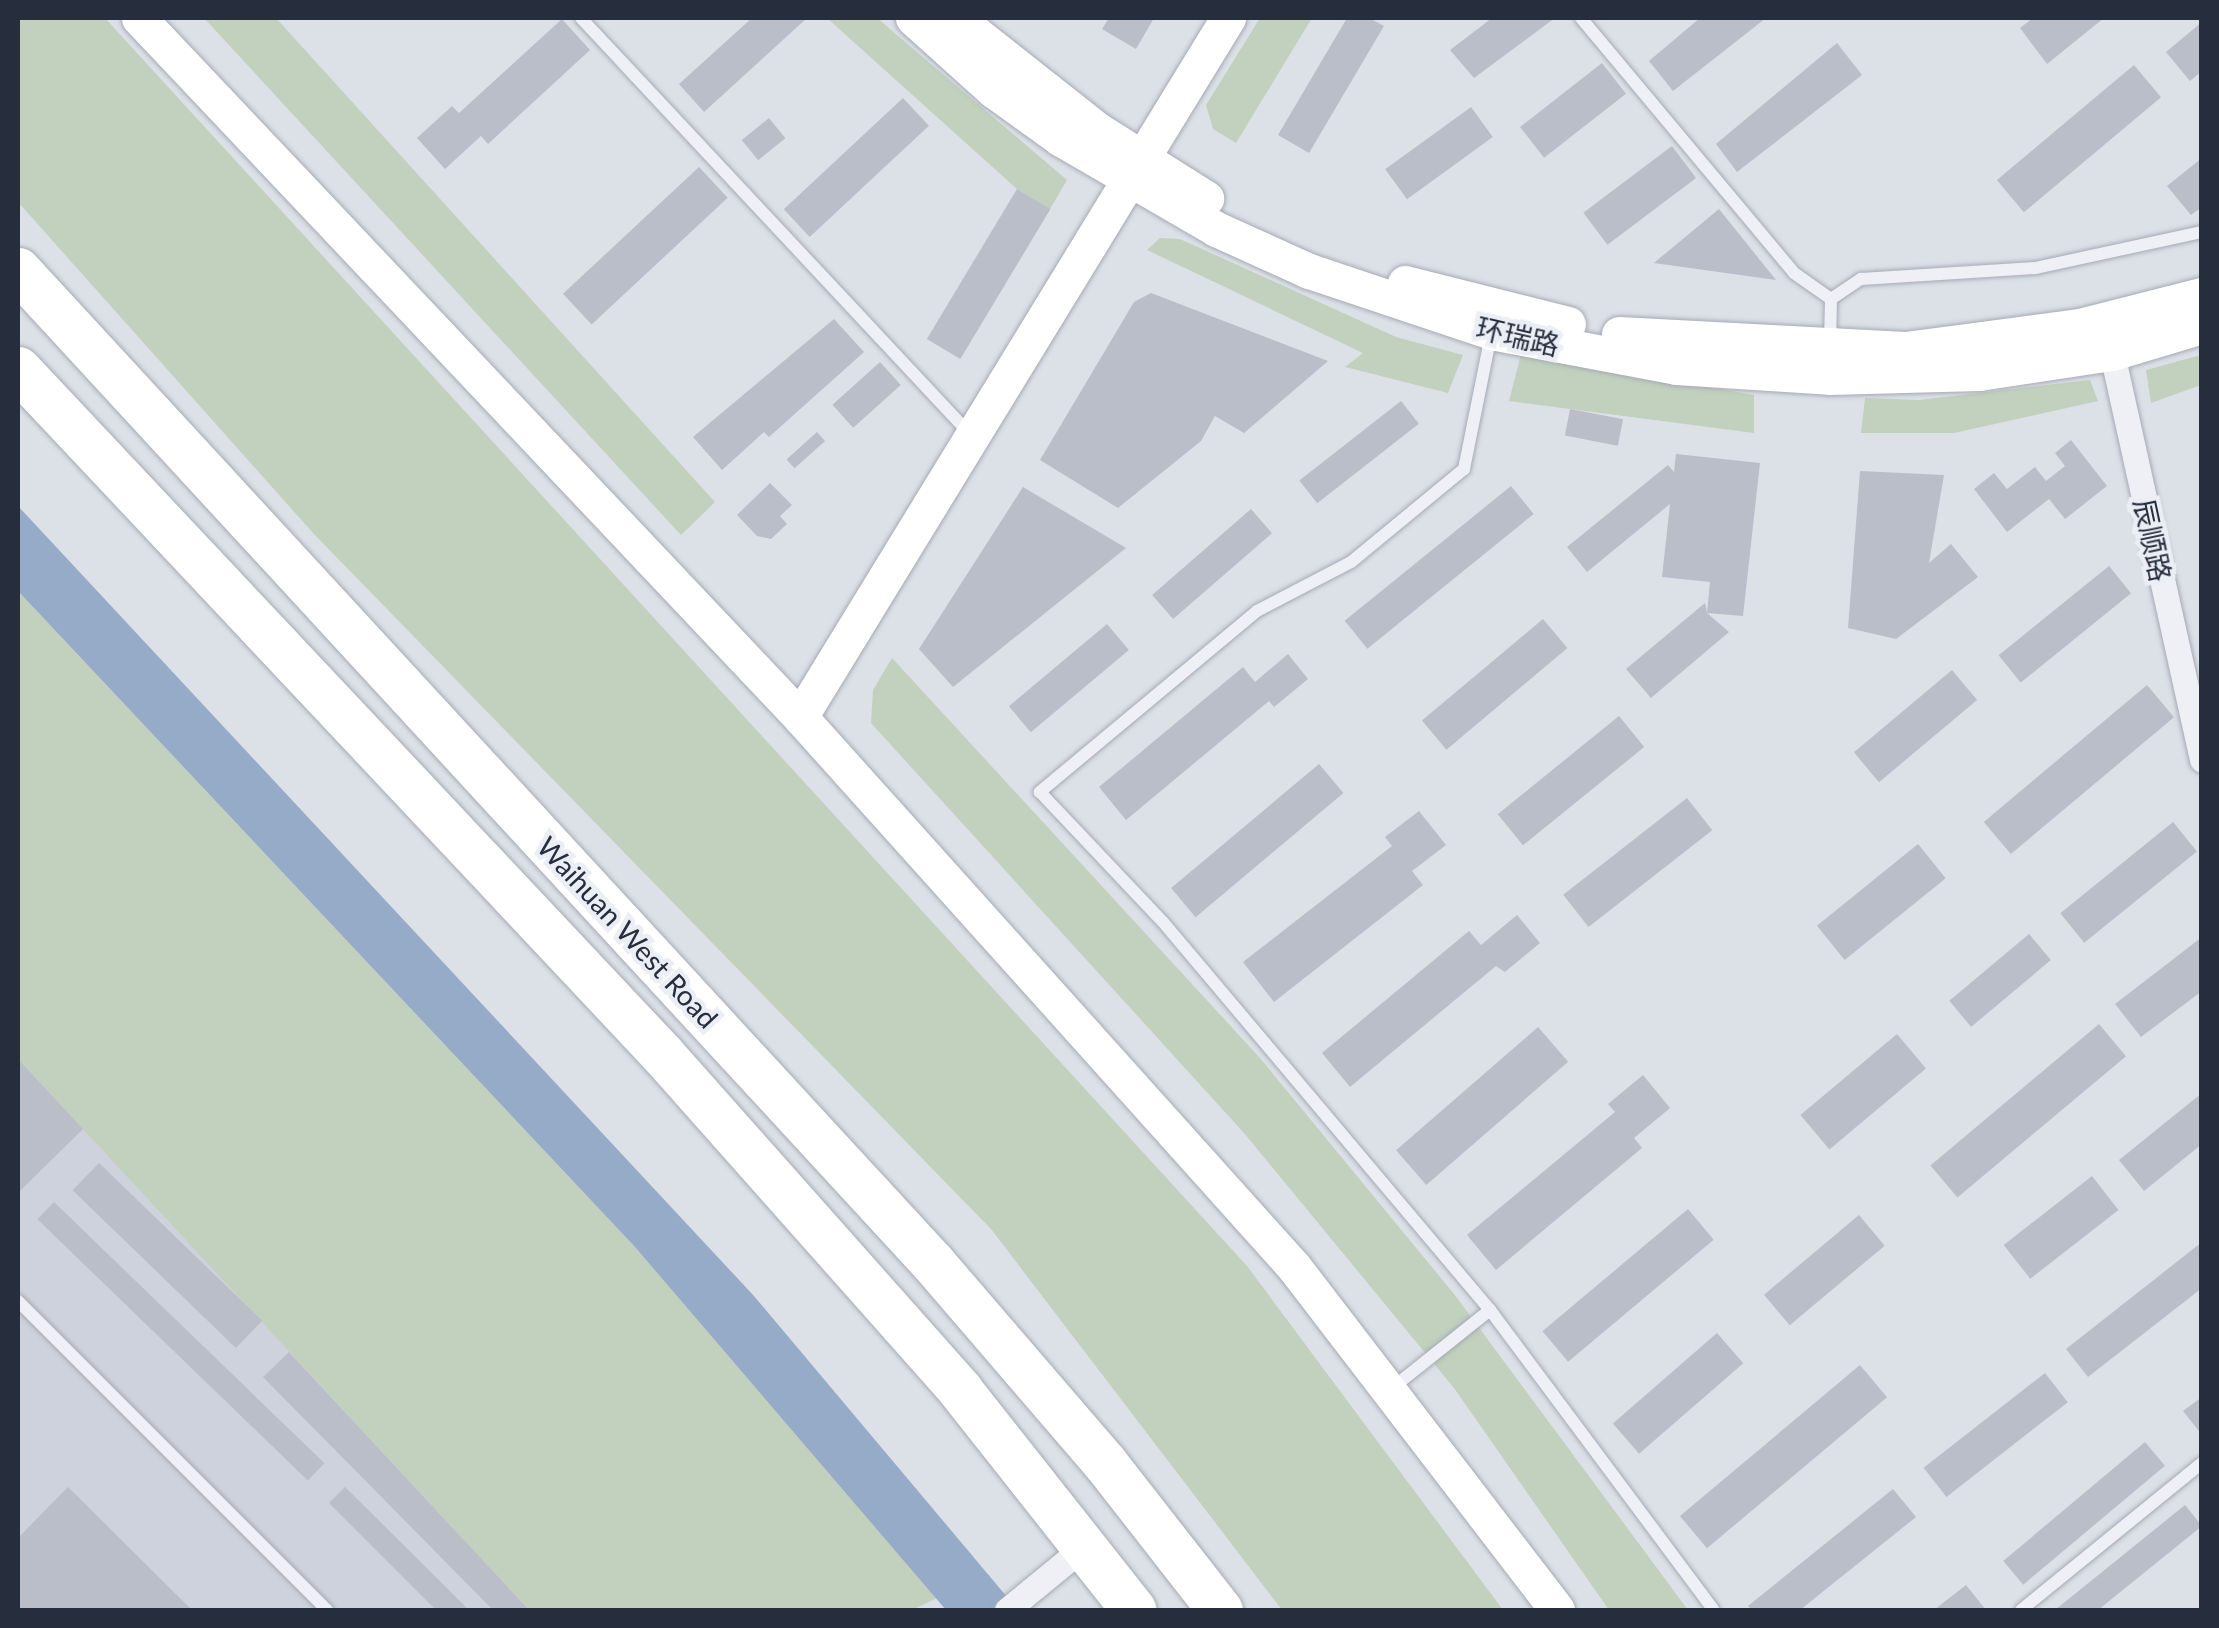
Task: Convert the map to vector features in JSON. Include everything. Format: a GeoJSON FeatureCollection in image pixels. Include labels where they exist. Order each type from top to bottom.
{"type":"FeatureCollection","features":[{"type":"Feature","properties":{"kind":"highway","name":"Waihuan West Road"},"geometry":{"type":"LineString","coordinates":[[18,270],[933,1263],[1105,1463],[1220,1610]]}},
{"type":"Feature","properties":{"kind":"highway"},"geometry":{"type":"LineString","coordinates":[[18,369],[663,1055],[960,1390],[1134,1610]]}},
{"type":"Feature","properties":{"kind":"street"},"geometry":{"type":"LineString","coordinates":[[138,18],[800,717],[1294,1266],[1556,1610]]}},
{"type":"Feature","properties":{"kind":"street","name":"环瑞路"},"geometry":{"type":"LineString","coordinates":[[913,18],[993,90],[1310,271],[1491,332],[1676,367],[1830,363]]}},
{"type":"Feature","properties":{"kind":"street","name":"环瑞路"},"geometry":{"type":"LineString","coordinates":[[956,18],[1138,170],[1402,282],[1646,339],[1830,363],[1980,373],[2108,337],[2202,295]]}},
{"type":"Feature","properties":{"kind":"street"},"geometry":{"type":"LineString","coordinates":[[800,717],[1228,18]]}},
{"type":"Feature","properties":{"kind":"street","name":"环瑞路"},"geometry":{"type":"LineString","coordinates":[[2108,337],[2202,326]]}},
{"type":"Feature","properties":{"kind":"street","name":"辰顺路"},"geometry":{"type":"LineString","coordinates":[[2108,337],[2202,760]]}},
{"type":"Feature","properties":{"kind":"street"},"geometry":{"type":"LineString","coordinates":[[1007,1610],[1086,1545]]}},
{"type":"Feature","properties":{"kind":"lane"},"geometry":{"type":"LineString","coordinates":[[581,18],[972,436]]}},
{"type":"Feature","properties":{"kind":"lane"},"geometry":{"type":"LineString","coordinates":[[1581,18],[1794,273],[1831,299]]}},
{"type":"Feature","properties":{"kind":"lane"},"geometry":{"type":"LineString","coordinates":[[1831,299],[1861,279],[2036,268],[2202,232]]}},
{"type":"Feature","properties":{"kind":"lane"},"geometry":{"type":"LineString","coordinates":[[1830,363],[1831,299]]}},
{"type":"Feature","properties":{"kind":"lane"},"geometry":{"type":"LineString","coordinates":[[1491,332],[1464,469],[1352,562],[1257,611],[1040,792],[1163,922],[1490,1310],[1714,1610]]}},
{"type":"Feature","properties":{"kind":"lane"},"geometry":{"type":"LineString","coordinates":[[18,1301],[327,1610]]}},
{"type":"Feature","properties":{"kind":"lane"},"geometry":{"type":"LineString","coordinates":[[1390,1390],[1490,1310]]}},
{"type":"Feature","properties":{"kind":"lane"},"geometry":{"type":"LineString","coordinates":[[2021,1610],[2202,1463]]}},
{"type":"Feature","properties":{"kind":"shaded area"},"geometry":{"type":"Polygon","coordinates":[[[18,1055],[538,1610],[18,1610],[18,1055]]]}},
{"type":"Feature","properties":{"kind":"green space"},"geometry":{"type":"Polygon","coordinates":[[[18,18],[105,18],[1247,1266],[1503,1610],[1282,1610],[991,1229],[313,533],[18,202],[18,18]]]}},
{"type":"Feature","properties":{"kind":"green space"},"geometry":{"type":"Polygon","coordinates":[[[204,18],[276,18],[715,502],[681,535],[204,18]]]}},
{"type":"Feature","properties":{"kind":"green space"},"geometry":{"type":"Polygon","coordinates":[[[827,18],[877,18],[1067,180],[1050,209],[1017,189],[827,18]]]}},
{"type":"Feature","properties":{"kind":"green space"},"geometry":{"type":"Polygon","coordinates":[[[1260,18],[1312,18],[1236,143],[1213,129],[1206,105],[1260,18]]]}},
{"type":"Feature","properties":{"kind":"green space"},"geometry":{"type":"Polygon","coordinates":[[[1160,238],[1180,239],[1396,337],[1463,355],[1448,393],[1345,367],[1363,353],[1147,250],[1160,238]]]}},
{"type":"Feature","properties":{"kind":"green space"},"geometry":{"type":"Polygon","coordinates":[[[1521,354],[1754,395],[1754,433],[1509,401],[1521,354]]]}},
{"type":"Feature","properties":{"kind":"green space"},"geometry":{"type":"Polygon","coordinates":[[[2201,355],[2201,385],[2151,403],[2146,370],[2201,355]]]}},
{"type":"Feature","properties":{"kind":"green space"},"geometry":{"type":"Polygon","coordinates":[[[2090,380],[2098,401],[1954,433],[1861,433],[1865,398],[1919,400],[2090,380]]]}},
{"type":"Feature","properties":{"kind":"green space"},"geometry":{"type":"Polygon","coordinates":[[[18,591],[635,1247],[937,1598],[912,1610],[529,1610],[18,1059],[18,591]]]}},
{"type":"Feature","properties":{"kind":"green space"},"geometry":{"type":"Polygon","coordinates":[[[892,658],[1260,1058],[1454,1294],[1688,1610],[1609,1610],[1454,1388],[1244,1133],[871,723],[873,690],[892,658]]]}},
{"type":"Feature","properties":{"kind":"water"},"geometry":{"type":"Polygon","coordinates":[[[18,506],[754,1296],[1018,1610],[946,1610],[635,1247],[18,591],[18,506]]]}},
{"type":"Feature","properties":{"kind":"building"},"geometry":{"type":"Polygon","coordinates":[[[752,18],[807,18],[704,112],[679,84],[752,18]]]}},
{"type":"Feature","properties":{"kind":"building"},"geometry":{"type":"Polygon","coordinates":[[[1109,18],[1154,18],[1136,49],[1102,29],[1109,18]]]}},
{"type":"Feature","properties":{"kind":"building"},"geometry":{"type":"Polygon","coordinates":[[[1347,18],[1369,18],[1384,26],[1309,153],[1278,135],[1347,18]]]}},
{"type":"Feature","properties":{"kind":"building"},"geometry":{"type":"Polygon","coordinates":[[[1492,18],[1555,18],[1474,78],[1450,50],[1492,18]]]}},
{"type":"Feature","properties":{"kind":"building"},"geometry":{"type":"Polygon","coordinates":[[[1700,18],[1766,18],[1673,91],[1649,61],[1700,18]]]}},
{"type":"Feature","properties":{"kind":"building"},"geometry":{"type":"Polygon","coordinates":[[[2033,18],[2104,18],[2047,64],[2020,28],[2033,18]]]}},
{"type":"Feature","properties":{"kind":"building"},"geometry":{"type":"Polygon","coordinates":[[[562,19],[590,50],[488,144],[481,136],[445,169],[417,138],[452,106],[459,113],[562,19]]]}},
{"type":"Feature","properties":{"kind":"building"},"geometry":{"type":"Polygon","coordinates":[[[2202,22],[2202,71],[2190,81],[2166,52],[2202,22]]]}},
{"type":"Feature","properties":{"kind":"building"},"geometry":{"type":"Polygon","coordinates":[[[1837,43],[1862,75],[1737,172],[1716,144],[1837,43]]]}},
{"type":"Feature","properties":{"kind":"building"},"geometry":{"type":"Polygon","coordinates":[[[1602,63],[1626,94],[1544,158],[1520,127],[1602,63]]]}},
{"type":"Feature","properties":{"kind":"building"},"geometry":{"type":"Polygon","coordinates":[[[2134,65],[2161,97],[2024,212],[1997,180],[2134,65]]]}},
{"type":"Feature","properties":{"kind":"building"},"geometry":{"type":"Polygon","coordinates":[[[903,98],[929,126],[810,237],[784,209],[903,98]]]}},
{"type":"Feature","properties":{"kind":"building"},"geometry":{"type":"Polygon","coordinates":[[[1471,107],[1493,137],[1407,199],[1385,169],[1471,107]]]}},
{"type":"Feature","properties":{"kind":"building"},"geometry":{"type":"Polygon","coordinates":[[[769,118],[785,138],[758,160],[742,140],[769,118]]]}},
{"type":"Feature","properties":{"kind":"building"},"geometry":{"type":"Polygon","coordinates":[[[1672,146],[1696,178],[1607,245],[1583,213],[1672,146]]]}},
{"type":"Feature","properties":{"kind":"building"},"geometry":{"type":"Polygon","coordinates":[[[2202,158],[2202,207],[2191,215],[2167,186],[2202,158]]]}},
{"type":"Feature","properties":{"kind":"building"},"geometry":{"type":"Polygon","coordinates":[[[699,167],[728,198],[592,325],[563,294],[699,167]]]}},
{"type":"Feature","properties":{"kind":"building"},"geometry":{"type":"Polygon","coordinates":[[[1017,189],[1050,209],[960,359],[927,339],[1017,189]]]}},
{"type":"Feature","properties":{"kind":"building"},"geometry":{"type":"Polygon","coordinates":[[[1719,209],[1776,280],[1654,263],[1719,209]]]}},
{"type":"Feature","properties":{"kind":"building"},"geometry":{"type":"Polygon","coordinates":[[[1151,293],[1328,361],[1244,433],[1215,416],[1201,441],[1118,508],[1040,460],[1134,302],[1151,293]]]}},
{"type":"Feature","properties":{"kind":"building"},"geometry":{"type":"Polygon","coordinates":[[[834,319],[864,352],[769,437],[764,432],[722,470],[693,437],[834,319]]]}},
{"type":"Feature","properties":{"kind":"building"},"geometry":{"type":"Polygon","coordinates":[[[880,362],[901,385],[853,428],[832,405],[880,362]]]}},
{"type":"Feature","properties":{"kind":"building"},"geometry":{"type":"Polygon","coordinates":[[[1401,401],[1419,424],[1317,503],[1299,480],[1401,401]]]}},
{"type":"Feature","properties":{"kind":"building"},"geometry":{"type":"Polygon","coordinates":[[[1570,409],[1623,419],[1618,446],[1565,436],[1570,409]]]}},
{"type":"Feature","properties":{"kind":"building"},"geometry":{"type":"Polygon","coordinates":[[[817,432],[825,441],[795,468],[787,459],[817,432]]]}},
{"type":"Feature","properties":{"kind":"building"},"geometry":{"type":"Polygon","coordinates":[[[2071,440],[2107,486],[2065,519],[2049,499],[2007,532],[1974,489],[1994,473],[2007,489],[2035,467],[2046,481],[2065,466],[2055,453],[2071,440]]]}},
{"type":"Feature","properties":{"kind":"building"},"geometry":{"type":"Polygon","coordinates":[[[1676,454],[1760,463],[1743,616],[1707,613],[1710,582],[1662,577],[1670,504],[1587,572],[1567,547],[1668,465],[1674,472],[1676,454]]]}},
{"type":"Feature","properties":{"kind":"building"},"geometry":{"type":"Polygon","coordinates":[[[1860,471],[1944,475],[1929,563],[1951,544],[1978,577],[1896,639],[1848,628],[1860,471]]]}},
{"type":"Feature","properties":{"kind":"building"},"geometry":{"type":"Polygon","coordinates":[[[770,483],[792,505],[780,516],[787,524],[771,539],[757,536],[737,515],[770,483]]]}},
{"type":"Feature","properties":{"kind":"building"},"geometry":{"type":"Polygon","coordinates":[[[1511,486],[1534,514],[1367,649],[1345,621],[1511,486]]]}},
{"type":"Feature","properties":{"kind":"building"},"geometry":{"type":"Polygon","coordinates":[[[1023,487],[1126,548],[953,687],[919,649],[1023,487]]]}},
{"type":"Feature","properties":{"kind":"building"},"geometry":{"type":"Polygon","coordinates":[[[1251,509],[1272,533],[1173,619],[1152,595],[1251,509]]]}},
{"type":"Feature","properties":{"kind":"building"},"geometry":{"type":"Polygon","coordinates":[[[2109,566],[2131,593],[2021,683],[1999,655],[2109,566]]]}},
{"type":"Feature","properties":{"kind":"building"},"geometry":{"type":"Polygon","coordinates":[[[1705,603],[1707,613],[1729,632],[1651,698],[1626,669],[1705,603]]]}},
{"type":"Feature","properties":{"kind":"building"},"geometry":{"type":"Polygon","coordinates":[[[1543,619],[1567,648],[1446,750],[1422,721],[1543,619]]]}},
{"type":"Feature","properties":{"kind":"building"},"geometry":{"type":"Polygon","coordinates":[[[1107,624],[1129,650],[1031,732],[1009,706],[1107,624]]]}},
{"type":"Feature","properties":{"kind":"building"},"geometry":{"type":"Polygon","coordinates":[[[1288,654],[1308,679],[1274,707],[1269,701],[1126,820],[1099,787],[1243,667],[1255,682],[1288,654]]]}},
{"type":"Feature","properties":{"kind":"building"},"geometry":{"type":"Polygon","coordinates":[[[1952,670],[1977,700],[1879,782],[1854,752],[1952,670]]]}},
{"type":"Feature","properties":{"kind":"building"},"geometry":{"type":"Polygon","coordinates":[[[2147,685],[2174,717],[2011,854],[1984,822],[2147,685]]]}},
{"type":"Feature","properties":{"kind":"building"},"geometry":{"type":"Polygon","coordinates":[[[1619,716],[1644,747],[1523,845],[1498,814],[1619,716]]]}},
{"type":"Feature","properties":{"kind":"building"},"geometry":{"type":"Polygon","coordinates":[[[1319,764],[1343,793],[1196,917],[1171,888],[1319,764]]]}},
{"type":"Feature","properties":{"kind":"building"},"geometry":{"type":"Polygon","coordinates":[[[1687,798],[1712,830],[1589,927],[1563,895],[1687,798]]]}},
{"type":"Feature","properties":{"kind":"building"},"geometry":{"type":"Polygon","coordinates":[[[1419,811],[1446,845],[1412,871],[1423,885],[1274,1002],[1243,962],[1392,846],[1385,837],[1419,811]]]}},
{"type":"Feature","properties":{"kind":"building"},"geometry":{"type":"Polygon","coordinates":[[[2173,822],[2197,852],[2084,943],[2060,913],[2173,822]]]}},
{"type":"Feature","properties":{"kind":"building"},"geometry":{"type":"Polygon","coordinates":[[[1918,844],[1946,878],[1845,960],[1817,926],[1918,844]]]}},
{"type":"Feature","properties":{"kind":"building"},"geometry":{"type":"Polygon","coordinates":[[[1517,915],[1540,943],[1505,972],[1496,966],[1350,1087],[1322,1053],[1469,931],[1481,945],[1517,915]]]}},
{"type":"Feature","properties":{"kind":"building"},"geometry":{"type":"Polygon","coordinates":[[[2029,934],[2051,960],[1971,1027],[1949,1001],[2029,934]]]}},
{"type":"Feature","properties":{"kind":"building"},"geometry":{"type":"Polygon","coordinates":[[[2202,937],[2202,991],[2141,1037],[2115,1004],[2202,937]]]}},
{"type":"Feature","properties":{"kind":"building"},"geometry":{"type":"Polygon","coordinates":[[[2099,1024],[2126,1056],[1957,1198],[1930,1165],[2099,1024]]]}},
{"type":"Feature","properties":{"kind":"building"},"geometry":{"type":"Polygon","coordinates":[[[1538,1027],[1568,1062],[1426,1185],[1396,1150],[1538,1027]]]}},
{"type":"Feature","properties":{"kind":"building"},"geometry":{"type":"Polygon","coordinates":[[[1897,1034],[1926,1068],[1829,1149],[1800,1115],[1897,1034]]]}},
{"type":"Feature","properties":{"kind":"building"},"geometry":{"type":"Polygon","coordinates":[[[18,1059],[83,1129],[18,1193],[18,1059]]]}},
{"type":"Feature","properties":{"kind":"building"},"geometry":{"type":"Polygon","coordinates":[[[1643,1075],[1670,1108],[1634,1138],[1642,1148],[1496,1270],[1467,1235],[1615,1112],[1608,1104],[1643,1075]]]}},
{"type":"Feature","properties":{"kind":"building"},"geometry":{"type":"Polygon","coordinates":[[[2202,1093],[2202,1144],[2144,1191],[2119,1160],[2202,1093]]]}},
{"type":"Feature","properties":{"kind":"building"},"geometry":{"type":"Polygon","coordinates":[[[99,1163],[262,1321],[236,1348],[73,1190],[99,1163]]]}},
{"type":"Feature","properties":{"kind":"building"},"geometry":{"type":"Polygon","coordinates":[[[2092,1176],[2118,1210],[2030,1279],[2004,1245],[2092,1176]]]}},
{"type":"Feature","properties":{"kind":"building"},"geometry":{"type":"Polygon","coordinates":[[[54,1202],[324,1463],[308,1480],[37,1219],[54,1202]]]}},
{"type":"Feature","properties":{"kind":"building"},"geometry":{"type":"Polygon","coordinates":[[[1688,1209],[1714,1240],[1568,1362],[1542,1331],[1688,1209]]]}},
{"type":"Feature","properties":{"kind":"building"},"geometry":{"type":"Polygon","coordinates":[[[1859,1215],[1885,1246],[1790,1325],[1764,1295],[1859,1215]]]}},
{"type":"Feature","properties":{"kind":"building"},"geometry":{"type":"Polygon","coordinates":[[[2202,1242],[2202,1288],[2088,1377],[2066,1349],[2202,1242]]]}},
{"type":"Feature","properties":{"kind":"building"},"geometry":{"type":"Polygon","coordinates":[[[1717,1333],[1743,1363],[1639,1454],[1613,1424],[1717,1333]]]}},
{"type":"Feature","properties":{"kind":"building"},"geometry":{"type":"Polygon","coordinates":[[[289,1352],[529,1610],[493,1610],[263,1377],[289,1352]]]}},
{"type":"Feature","properties":{"kind":"building"},"geometry":{"type":"Polygon","coordinates":[[[1860,1365],[1887,1397],[1707,1548],[1680,1516],[1860,1365]]]}},
{"type":"Feature","properties":{"kind":"building"},"geometry":{"type":"Polygon","coordinates":[[[2045,1373],[2068,1402],[1946,1497],[1924,1468],[2045,1373]]]}},
{"type":"Feature","properties":{"kind":"building"},"geometry":{"type":"Polygon","coordinates":[[[2202,1397],[2202,1435],[2183,1411],[2202,1397]]]}},
{"type":"Feature","properties":{"kind":"building"},"geometry":{"type":"Polygon","coordinates":[[[2145,1442],[2165,1466],[2023,1585],[2003,1561],[2145,1442]]]}},
{"type":"Feature","properties":{"kind":"building"},"geometry":{"type":"Polygon","coordinates":[[[68,1487],[192,1610],[18,1610],[18,1538],[68,1487]]]}},
{"type":"Feature","properties":{"kind":"building"},"geometry":{"type":"Polygon","coordinates":[[[345,1487],[469,1610],[436,1610],[329,1503],[345,1487]]]}},
{"type":"Feature","properties":{"kind":"building"},"geometry":{"type":"Polygon","coordinates":[[[1893,1489],[1916,1517],[1800,1610],[1752,1610],[1748,1606],[1893,1489]]]}},
{"type":"Feature","properties":{"kind":"building"},"geometry":{"type":"Polygon","coordinates":[[[2185,1505],[2202,1526],[2098,1610],[2055,1610],[2185,1505]]]}},
{"type":"Feature","properties":{"kind":"building"},"geometry":{"type":"Polygon","coordinates":[[[1966,1585],[1986,1610],[1934,1610],[1966,1585]]]}}]}
